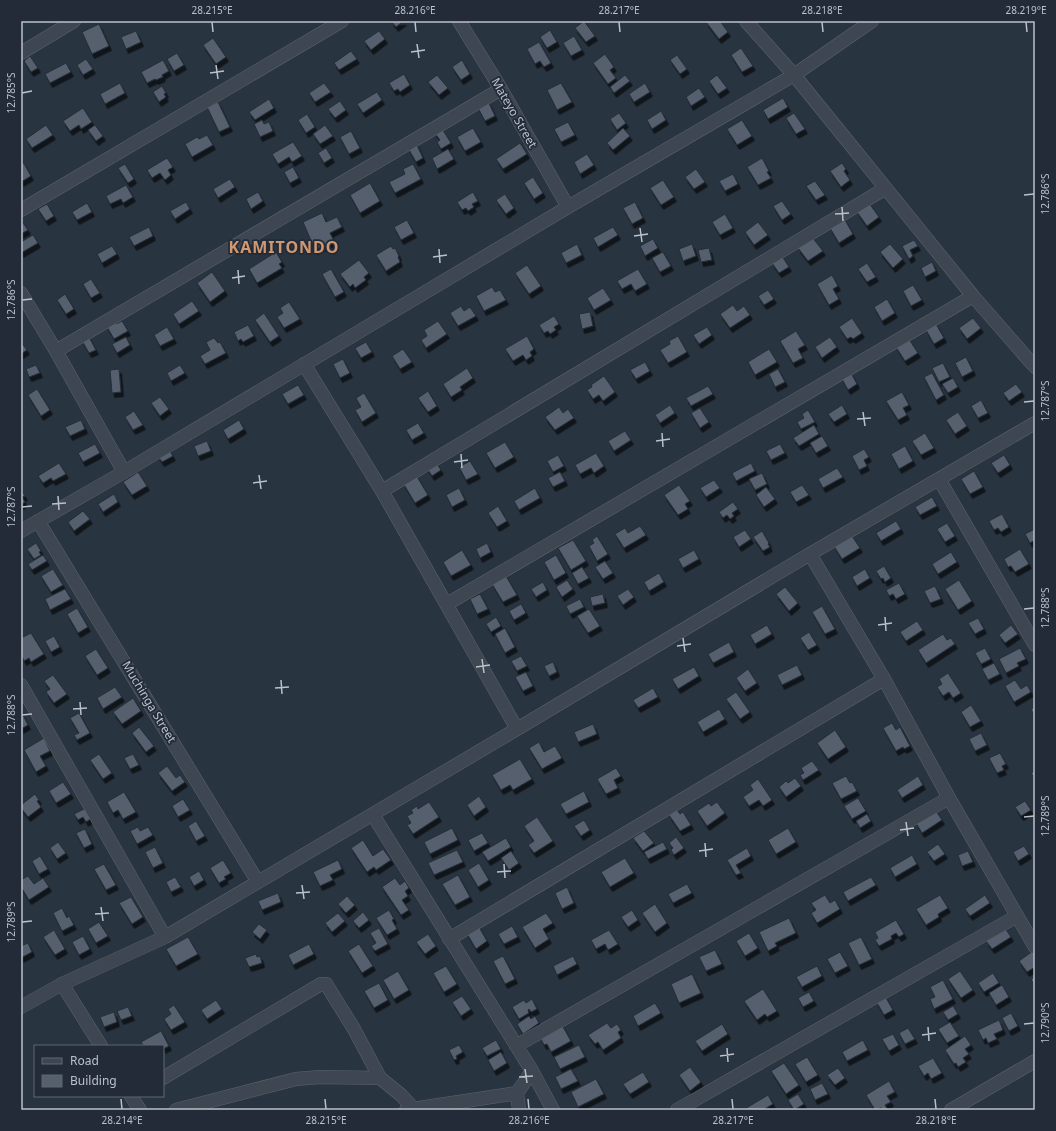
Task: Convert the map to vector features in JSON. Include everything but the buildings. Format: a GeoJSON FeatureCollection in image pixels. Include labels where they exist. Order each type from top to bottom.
{"type":"FeatureCollection","features":[{"type":"Feature","properties":{"kind":"street"},"geometry":{"type":"LineString","coordinates":[[21,53],[74,21]]}},
{"type":"Feature","properties":{"kind":"street"},"geometry":{"type":"LineString","coordinates":[[21,210],[342,21]]}},
{"type":"Feature","properties":{"kind":"street","name":"Mateyo Street"},"geometry":{"type":"LineString","coordinates":[[459,21],[501,89],[568,207]]}},
{"type":"Feature","properties":{"kind":"street"},"geometry":{"type":"LineString","coordinates":[[746,21],[794,75],[973,296],[1035,366]]}},
{"type":"Feature","properties":{"kind":"street"},"geometry":{"type":"LineString","coordinates":[[21,531],[124,472],[568,207],[794,75],[872,21]]}},
{"type":"Feature","properties":{"kind":"street"},"geometry":{"type":"LineString","coordinates":[[56,351],[501,89]]}},
{"type":"Feature","properties":{"kind":"street"},"geometry":{"type":"LineString","coordinates":[[382,490],[886,188]]}},
{"type":"Feature","properties":{"kind":"street"},"geometry":{"type":"LineString","coordinates":[[21,293],[56,351],[124,472]]}},
{"type":"Feature","properties":{"kind":"street"},"geometry":{"type":"LineString","coordinates":[[447,604],[973,296]]}},
{"type":"Feature","properties":{"kind":"street"},"geometry":{"type":"LineString","coordinates":[[304,364],[382,490],[517,730]]}},
{"type":"Feature","properties":{"kind":"street"},"geometry":{"type":"LineString","coordinates":[[21,1007],[62,984],[165,937],[517,730],[810,554],[1035,423]]}},
{"type":"Feature","properties":{"kind":"street"},"geometry":{"type":"LineString","coordinates":[[939,479],[1035,645]]}},
{"type":"Feature","properties":{"kind":"street","name":"Muchinga Street"},"geometry":{"type":"LineString","coordinates":[[38,521],[258,882]]}},
{"type":"Feature","properties":{"kind":"street"},"geometry":{"type":"LineString","coordinates":[[810,554],[884,679],[949,798],[1035,947]]}},
{"type":"Feature","properties":{"kind":"street"},"geometry":{"type":"LineString","coordinates":[[449,939],[884,679]]}},
{"type":"Feature","properties":{"kind":"street"},"geometry":{"type":"LineString","coordinates":[[21,685],[165,937]]}},
{"type":"Feature","properties":{"kind":"street"},"geometry":{"type":"LineString","coordinates":[[516,1046],[949,798]]}},
{"type":"Feature","properties":{"kind":"street"},"geometry":{"type":"LineString","coordinates":[[373,814],[532,1071],[553,1110]]}},
{"type":"Feature","properties":{"kind":"street"},"geometry":{"type":"LineString","coordinates":[[677,1110],[1017,916]]}},
{"type":"Feature","properties":{"kind":"street"},"geometry":{"type":"LineString","coordinates":[[62,984],[99,1045]]}},
{"type":"Feature","properties":{"kind":"street"},"geometry":{"type":"LineString","coordinates":[[164,1077],[321,984],[326,984],[354,1029],[380,1078],[401,1095],[410,1109],[517,1094]]}},
{"type":"Feature","properties":{"kind":"street"},"geometry":{"type":"LineString","coordinates":[[951,1110],[1035,1061]]}},
{"type":"Feature","properties":{"kind":"street"},"geometry":{"type":"LineString","coordinates":[[520,1109],[517,1094],[532,1071]]}},
{"type":"Feature","properties":{"kind":"street"},"geometry":{"type":"LineString","coordinates":[[176,1110],[296,1079],[320,1077],[380,1078]]}},
{"type":"Feature","properties":{"kind":"street"},"geometry":{"type":"LineString","coordinates":[[133,1097],[140,1110]]}},
{"type":"Feature","properties":{"kind":"district","name":"KAMITONDO"},"geometry":{"type":"Point","coordinates":[284,247]}}]}
